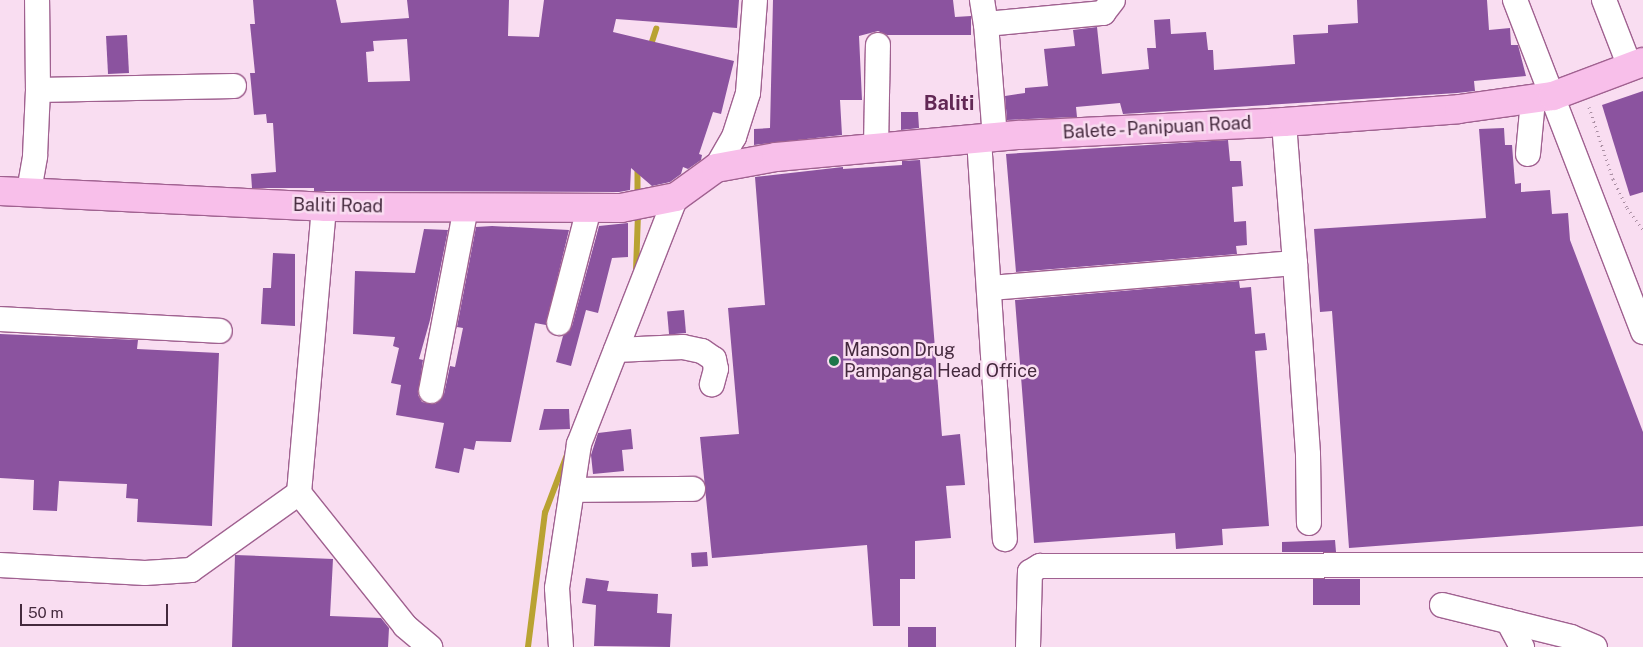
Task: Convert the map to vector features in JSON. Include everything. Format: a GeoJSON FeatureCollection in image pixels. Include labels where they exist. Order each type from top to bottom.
{"type":"FeatureCollection","features":[{"type":"Feature","properties":{"kind":"main road","name":"Balete - Panipuan Road"},"geometry":{"type":"LineString","coordinates":[[667,200],[716,168],[776,157],[987,138],[1284,122],[1459,109],[1543,98],[1637,64]]}},
{"type":"Feature","properties":{"kind":"main road","name":"Baliti Road"},"geometry":{"type":"LineString","coordinates":[[0,191],[29,190],[324,207],[589,209],[621,208],[667,200]]}},
{"type":"Feature","properties":{"kind":"street"},"geometry":{"type":"LineString","coordinates":[[29,190],[35,156],[38,90],[37,0]]}},
{"type":"Feature","properties":{"kind":"street"},"geometry":{"type":"LineString","coordinates":[[716,168],[734,137],[748,92],[755,0]]}},
{"type":"Feature","properties":{"kind":"street"},"geometry":{"type":"LineString","coordinates":[[982,0],[986,24],[990,288],[1005,539]]}},
{"type":"Feature","properties":{"kind":"street"},"geometry":{"type":"LineString","coordinates":[[986,24],[1103,13],[1113,0]]}},
{"type":"Feature","properties":{"kind":"street"},"geometry":{"type":"LineString","coordinates":[[1516,0],[1543,98],[1643,332]]}},
{"type":"Feature","properties":{"kind":"street"},"geometry":{"type":"LineString","coordinates":[[1604,0],[1637,64]]}},
{"type":"Feature","properties":{"kind":"street"},"geometry":{"type":"LineString","coordinates":[[876,147],[878,45]]}},
{"type":"Feature","properties":{"kind":"street"},"geometry":{"type":"LineString","coordinates":[[38,90],[234,86]]}},
{"type":"Feature","properties":{"kind":"street"},"geometry":{"type":"LineString","coordinates":[[1528,154],[1543,98]]}},
{"type":"Feature","properties":{"kind":"street"},"geometry":{"type":"LineString","coordinates":[[1284,122],[1308,454],[1309,523]]}},
{"type":"Feature","properties":{"kind":"street"},"geometry":{"type":"LineString","coordinates":[[561,647],[557,588],[579,444],[616,350],[667,200]]}},
{"type":"Feature","properties":{"kind":"street"},"geometry":{"type":"LineString","coordinates":[[324,207],[299,492],[405,626],[430,647]]}},
{"type":"Feature","properties":{"kind":"street"},"geometry":{"type":"LineString","coordinates":[[430,391],[466,207]]}},
{"type":"Feature","properties":{"kind":"street"},"geometry":{"type":"LineString","coordinates":[[559,323],[589,209]]}},
{"type":"Feature","properties":{"kind":"street"},"geometry":{"type":"LineString","coordinates":[[990,288],[1295,262]]}},
{"type":"Feature","properties":{"kind":"street"},"geometry":{"type":"LineString","coordinates":[[0,319],[220,331]]}},
{"type":"Feature","properties":{"kind":"street"},"geometry":{"type":"LineString","coordinates":[[616,350],[683,346],[702,352],[714,359],[716,369],[712,384]]}},
{"type":"Feature","properties":{"kind":"street"},"geometry":{"type":"LineString","coordinates":[[572,490],[693,489]]}},
{"type":"Feature","properties":{"kind":"street"},"geometry":{"type":"LineString","coordinates":[[0,565],[145,573],[191,570],[299,492]]}},
{"type":"Feature","properties":{"kind":"street"},"geometry":{"type":"LineString","coordinates":[[1028,647],[1030,572],[1040,566],[1643,565]]}},
{"type":"Feature","properties":{"kind":"street"},"geometry":{"type":"LineString","coordinates":[[1442,605],[1571,637],[1595,647]]}},
{"type":"Feature","properties":{"kind":"street"},"geometry":{"type":"LineString","coordinates":[[1508,620],[1522,647]]}},
{"type":"Feature","properties":{"kind":"path"},"geometry":{"type":"LineString","coordinates":[[1581,83],[1613,179],[1627,208],[1643,230]]}},
{"type":"Feature","properties":{"kind":"building"},"geometry":{"type":"Polygon","coordinates":[[[253,0],[336,0],[341,23],[409,18],[407,0],[509,0],[508,36],[539,37],[544,0],[739,0],[737,28],[616,19],[613,32],[734,61],[721,114],[713,112],[699,154],[702,155],[701,160],[688,169],[683,167],[681,174],[670,182],[652,186],[631,168],[630,190],[619,192],[314,191],[314,188],[252,188],[251,174],[276,172],[273,123],[267,123],[266,114],[254,115],[250,73],[255,73],[250,24],[255,24],[253,0]],[[407,39],[373,41],[374,51],[366,52],[368,82],[410,81],[407,39]]]}},
{"type":"Feature","properties":{"kind":"building"},"geometry":{"type":"Polygon","coordinates":[[[773,0],[953,0],[955,17],[971,16],[971,35],[887,35],[878,31],[859,36],[862,100],[840,100],[842,135],[754,145],[754,129],[770,128],[773,0]]]}},
{"type":"Feature","properties":{"kind":"building"},"geometry":{"type":"Polygon","coordinates":[[[1357,0],[1487,0],[1489,30],[1510,28],[1511,45],[1518,45],[1526,76],[1474,81],[1475,91],[1457,93],[1123,114],[1120,103],[1076,107],[1077,117],[1007,120],[1005,96],[1025,93],[1025,88],[1048,86],[1044,49],[1075,46],[1073,30],[1097,27],[1102,74],[1149,69],[1147,48],[1156,48],[1154,20],[1170,19],[1171,34],[1206,32],[1208,50],[1213,50],[1214,70],[1295,64],[1293,35],[1328,33],[1328,25],[1358,23],[1357,0]]]}},
{"type":"Feature","properties":{"kind":"building"},"geometry":{"type":"Polygon","coordinates":[[[127,35],[129,73],[108,74],[106,36],[127,35]]]}},
{"type":"Feature","properties":{"kind":"building"},"geometry":{"type":"Polygon","coordinates":[[[1643,91],[1643,192],[1630,196],[1602,105],[1643,91]]]}},
{"type":"Feature","properties":{"kind":"building"},"geometry":{"type":"Polygon","coordinates":[[[901,112],[918,112],[919,128],[901,130],[901,112]]]}},
{"type":"Feature","properties":{"kind":"building"},"geometry":{"type":"Polygon","coordinates":[[[1504,128],[1505,145],[1512,145],[1515,184],[1521,183],[1521,192],[1550,190],[1552,214],[1568,213],[1570,240],[1643,432],[1643,526],[1349,548],[1332,311],[1320,312],[1314,229],[1486,218],[1479,129],[1504,128]]]}},
{"type":"Feature","properties":{"kind":"building"},"geometry":{"type":"Polygon","coordinates":[[[1228,140],[1230,161],[1241,161],[1243,186],[1232,187],[1234,222],[1246,221],[1247,245],[1236,246],[1237,254],[1016,272],[1006,154],[1228,140]]]}},
{"type":"Feature","properties":{"kind":"building"},"geometry":{"type":"Polygon","coordinates":[[[920,160],[942,436],[960,434],[965,485],[946,486],[951,538],[915,541],[915,579],[900,579],[900,626],[873,626],[867,545],[712,558],[700,437],[739,434],[728,308],[765,305],[755,177],[843,167],[843,169],[902,165],[902,161],[920,160]]]}},
{"type":"Feature","properties":{"kind":"building"},"geometry":{"type":"Polygon","coordinates":[[[628,223],[628,257],[612,258],[598,313],[586,310],[571,366],[556,362],[563,336],[572,326],[599,226],[628,223]]]}},
{"type":"Feature","properties":{"kind":"building"},"geometry":{"type":"Polygon","coordinates":[[[492,226],[569,230],[546,325],[535,323],[511,442],[476,441],[474,450],[464,448],[459,473],[435,468],[444,423],[396,415],[401,385],[391,383],[399,348],[393,346],[395,337],[353,334],[355,271],[415,273],[424,229],[448,230],[430,320],[419,359],[423,360],[418,395],[422,402],[435,404],[444,394],[450,366],[455,367],[463,328],[457,327],[476,227],[492,226]]]}},
{"type":"Feature","properties":{"kind":"building"},"geometry":{"type":"Polygon","coordinates":[[[273,253],[295,254],[295,326],[261,324],[263,288],[271,288],[273,253]]]}},
{"type":"Feature","properties":{"kind":"building"},"geometry":{"type":"Polygon","coordinates":[[[1239,281],[1240,288],[1251,287],[1255,334],[1265,333],[1267,350],[1255,351],[1269,526],[1222,529],[1223,545],[1176,549],[1175,533],[1034,543],[1015,300],[1239,281]]]}},
{"type":"Feature","properties":{"kind":"building"},"geometry":{"type":"Polygon","coordinates":[[[684,310],[686,333],[669,334],[667,311],[684,310]]]}},
{"type":"Feature","properties":{"kind":"building"},"geometry":{"type":"Polygon","coordinates":[[[0,334],[138,340],[137,349],[219,353],[212,526],[137,522],[138,499],[126,498],[127,484],[59,481],[57,511],[33,510],[34,480],[0,478],[0,334]]]}},
{"type":"Feature","properties":{"kind":"building"},"geometry":{"type":"Polygon","coordinates":[[[544,409],[569,409],[570,429],[539,430],[544,409]]]}},
{"type":"Feature","properties":{"kind":"building"},"geometry":{"type":"Polygon","coordinates":[[[631,429],[633,449],[622,450],[624,471],[593,474],[591,455],[598,433],[631,429]]]}},
{"type":"Feature","properties":{"kind":"building"},"geometry":{"type":"Polygon","coordinates":[[[1335,540],[1336,552],[1282,552],[1282,542],[1335,540]]]}},
{"type":"Feature","properties":{"kind":"building"},"geometry":{"type":"Polygon","coordinates":[[[707,552],[708,566],[692,567],[691,553],[707,552]]]}},
{"type":"Feature","properties":{"kind":"building"},"geometry":{"type":"Polygon","coordinates":[[[235,555],[333,559],[330,616],[381,618],[389,628],[388,647],[232,647],[235,555]]]}},
{"type":"Feature","properties":{"kind":"building"},"geometry":{"type":"Polygon","coordinates":[[[586,578],[609,581],[607,591],[658,594],[657,613],[672,614],[670,647],[594,646],[596,605],[582,603],[586,578]]]}},
{"type":"Feature","properties":{"kind":"building"},"geometry":{"type":"Polygon","coordinates":[[[1313,579],[1360,579],[1360,605],[1313,605],[1313,579]]]}},
{"type":"Feature","properties":{"kind":"building"},"geometry":{"type":"Polygon","coordinates":[[[908,627],[936,627],[936,647],[908,647],[908,627]]]}},
{"type":"Feature","properties":{"kind":"waterway"},"geometry":{"type":"LineString","coordinates":[[650,48],[656,29]]}},
{"type":"Feature","properties":{"kind":"waterway"},"geometry":{"type":"LineString","coordinates":[[638,168],[638,196]]}},
{"type":"Feature","properties":{"kind":"waterway"},"geometry":{"type":"LineString","coordinates":[[636,271],[638,213]]}},
{"type":"Feature","properties":{"kind":"waterway"},"geometry":{"type":"LineString","coordinates":[[528,647],[545,513],[567,455]]}},
{"type":"Feature","properties":{"kind":"place","name":"Manson Drug Pampanga Head Office"},"geometry":{"type":"Point","coordinates":[834,361]}},
{"type":"Feature","properties":{"kind":"district","name":"Baliti"},"geometry":{"type":"Point","coordinates":[949,103]}}]}
